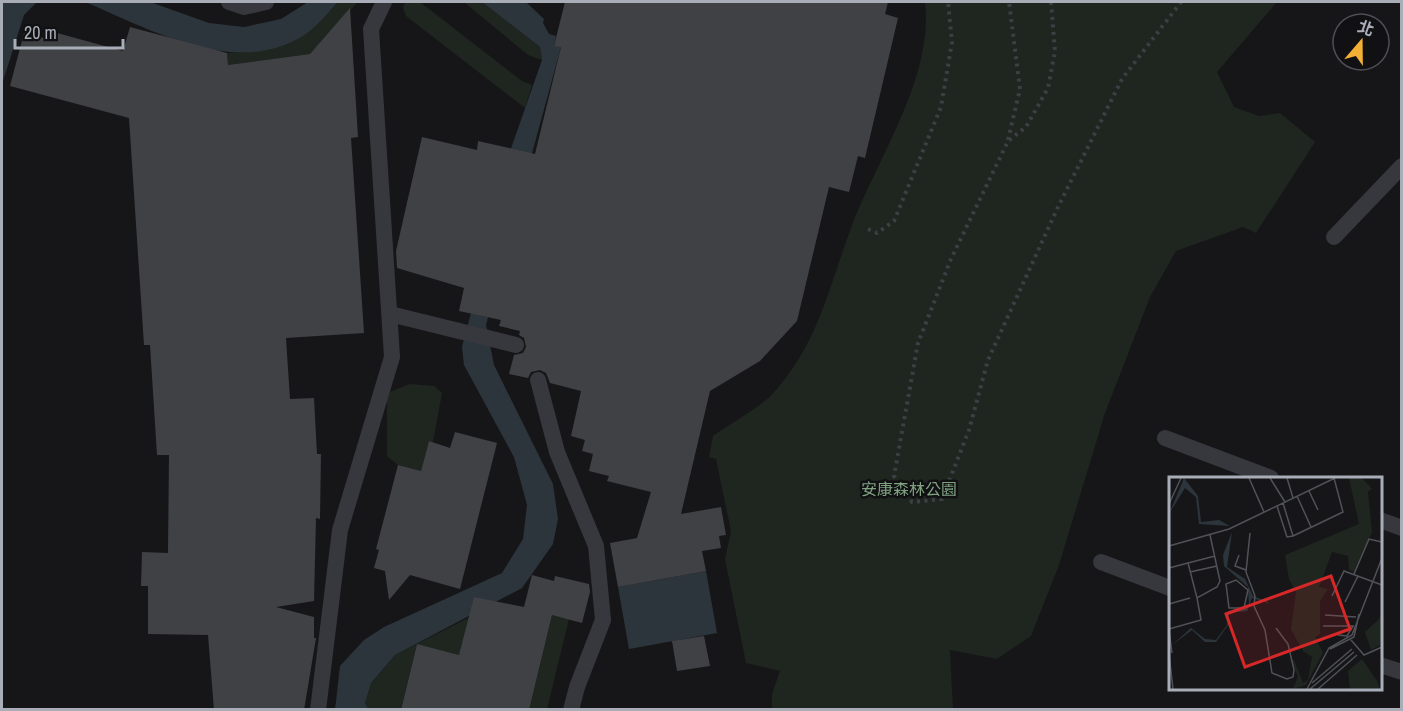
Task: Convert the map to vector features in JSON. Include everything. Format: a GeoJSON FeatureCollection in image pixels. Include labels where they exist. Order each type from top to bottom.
{"type":"FeatureCollection","features":[{"type":"Feature","properties":{"kind":"lane"},"geometry":{"type":"LineString","coordinates":[[229,2],[244,7],[266,2]]}},
{"type":"Feature","properties":{"kind":"lane"},"geometry":{"type":"LineString","coordinates":[[318,710],[340,530],[392,357],[370,29],[384,2]]}},
{"type":"Feature","properties":{"kind":"lane"},"geometry":{"type":"LineString","coordinates":[[1334,237],[1401,166]]}},
{"type":"Feature","properties":{"kind":"lane"},"geometry":{"type":"LineString","coordinates":[[390,314],[516,345]]}},
{"type":"Feature","properties":{"kind":"lane"},"geometry":{"type":"LineString","coordinates":[[538,380],[557,452],[596,546],[603,620],[577,687],[572,710]]}},
{"type":"Feature","properties":{"kind":"lane"},"geometry":{"type":"LineString","coordinates":[[1165,438],[1236,472],[1265,477]]}},
{"type":"Feature","properties":{"kind":"lane"},"geometry":{"type":"LineString","coordinates":[[1382,521],[1401,528]]}},
{"type":"Feature","properties":{"kind":"lane"},"geometry":{"type":"LineString","coordinates":[[1101,562],[1169,588]]}},
{"type":"Feature","properties":{"kind":"lane"},"geometry":{"type":"LineString","coordinates":[[1382,665],[1401,672]]}},
{"type":"Feature","properties":{"kind":"path"},"geometry":{"type":"LineString","coordinates":[[868,229],[877,233],[894,221],[940,106],[952,42],[948,2]]}},
{"type":"Feature","properties":{"kind":"path"},"geometry":{"type":"LineString","coordinates":[[1009,2],[1020,89],[1008,141],[951,259],[918,343],[894,476],[912,502],[942,499],[969,430],[988,360],[1058,207],[1122,80],[1181,2]]}},
{"type":"Feature","properties":{"kind":"path"},"geometry":{"type":"LineString","coordinates":[[1008,141],[1026,127],[1048,88],[1055,51],[1051,2]]}},
{"type":"Feature","properties":{"kind":"green space"},"geometry":{"type":"Polygon","coordinates":[[[338,2],[358,2],[310,54],[228,65],[227,53],[277,47],[301,37],[338,2]]]}},
{"type":"Feature","properties":{"kind":"green space"},"geometry":{"type":"Polygon","coordinates":[[[405,2],[420,2],[522,81],[532,85],[525,108],[406,16],[403,8],[405,2]]]}},
{"type":"Feature","properties":{"kind":"green space"},"geometry":{"type":"Polygon","coordinates":[[[464,2],[482,2],[540,47],[542,60],[528,55],[464,2]]]}},
{"type":"Feature","properties":{"kind":"green space","name":"安康森林公園"},"geometry":{"type":"Polygon","coordinates":[[[925,2],[1277,2],[1217,72],[1234,107],[1259,116],[1280,113],[1315,142],[1256,233],[1243,227],[1176,251],[1150,297],[1105,413],[1059,565],[1031,636],[997,659],[950,650],[953,709],[772,709],[772,694],[780,671],[746,663],[725,559],[731,531],[716,459],[709,457],[713,436],[755,409],[776,390],[791,371],[813,332],[852,225],[913,87],[926,30],[925,2]]]}},
{"type":"Feature","properties":{"kind":"green space"},"geometry":{"type":"Polygon","coordinates":[[[410,384],[434,386],[442,393],[433,442],[429,441],[421,471],[398,465],[387,456],[387,393],[410,384]]]}},
{"type":"Feature","properties":{"kind":"green space"},"geometry":{"type":"Polygon","coordinates":[[[494,605],[459,655],[417,644],[401,709],[368,709],[365,703],[371,683],[395,655],[494,605]]]}},
{"type":"Feature","properties":{"kind":"green space"},"geometry":{"type":"Polygon","coordinates":[[[552,615],[569,619],[547,709],[529,710],[552,615]]]}},
{"type":"Feature","properties":{"kind":"shaded area"},"geometry":{"type":"Polygon","coordinates":[[[2,2],[37,2],[24,15],[2,84],[2,2]]]}},
{"type":"Feature","properties":{"kind":"shaded area"},"geometry":{"type":"Polygon","coordinates":[[[85,2],[150,2],[209,23],[244,27],[281,19],[308,2],[338,2],[318,24],[301,38],[268,50],[242,52],[215,50],[188,44],[85,2]]]}},
{"type":"Feature","properties":{"kind":"shaded area"},"geometry":{"type":"Polygon","coordinates":[[[482,2],[526,2],[544,19],[543,23],[549,34],[556,36],[554,45],[561,47],[528,168],[508,157],[542,60],[540,47],[482,2]]]}},
{"type":"Feature","properties":{"kind":"shaded area"},"geometry":{"type":"Polygon","coordinates":[[[471,313],[488,317],[486,325],[494,365],[553,484],[558,519],[553,544],[522,588],[395,655],[371,683],[365,703],[368,709],[335,710],[340,666],[364,640],[384,627],[502,573],[523,539],[527,505],[514,457],[464,365],[462,347],[471,313]]]}},
{"type":"Feature","properties":{"kind":"shaded area"},"geometry":{"type":"Polygon","coordinates":[[[706,571],[717,633],[629,649],[618,587],[706,571]]]}},
{"type":"Feature","properties":{"kind":"building"},"geometry":{"type":"Polygon","coordinates":[[[565,2],[888,2],[885,14],[898,18],[865,158],[858,156],[849,192],[829,187],[797,321],[760,361],[710,391],[681,514],[721,507],[726,535],[719,536],[721,548],[702,551],[706,571],[618,587],[610,543],[637,538],[651,492],[607,481],[609,476],[589,471],[593,454],[582,451],[585,440],[571,436],[581,391],[550,383],[546,373],[540,370],[531,372],[528,378],[509,374],[514,355],[523,353],[526,347],[524,338],[519,335],[520,331],[499,326],[501,320],[459,311],[464,288],[397,268],[396,251],[422,137],[477,150],[478,141],[535,154],[561,47],[554,46],[565,2]]]}},
{"type":"Feature","properties":{"kind":"building"},"geometry":{"type":"Polygon","coordinates":[[[350,8],[358,137],[351,138],[364,333],[286,338],[290,399],[314,398],[317,454],[321,454],[320,519],[316,518],[314,601],[276,607],[314,617],[314,638],[316,638],[304,710],[214,710],[208,635],[148,634],[148,586],[141,586],[142,552],[168,553],[169,455],[157,455],[150,345],[144,345],[129,118],[10,86],[24,33],[56,41],[57,33],[123,51],[130,27],[227,53],[228,65],[310,54],[350,8]]]}},
{"type":"Feature","properties":{"kind":"building"},"geometry":{"type":"Polygon","coordinates":[[[455,432],[497,443],[460,589],[410,575],[389,600],[385,571],[374,568],[379,550],[376,549],[398,465],[421,471],[429,441],[450,448],[455,432]]]}},
{"type":"Feature","properties":{"kind":"building"},"geometry":{"type":"Polygon","coordinates":[[[532,575],[554,581],[555,576],[589,584],[590,592],[582,623],[552,615],[529,710],[401,710],[417,644],[459,655],[474,597],[524,607],[532,575]]]}},
{"type":"Feature","properties":{"kind":"building"},"geometry":{"type":"Polygon","coordinates":[[[704,636],[710,666],[677,671],[672,641],[704,636]]]}}]}
